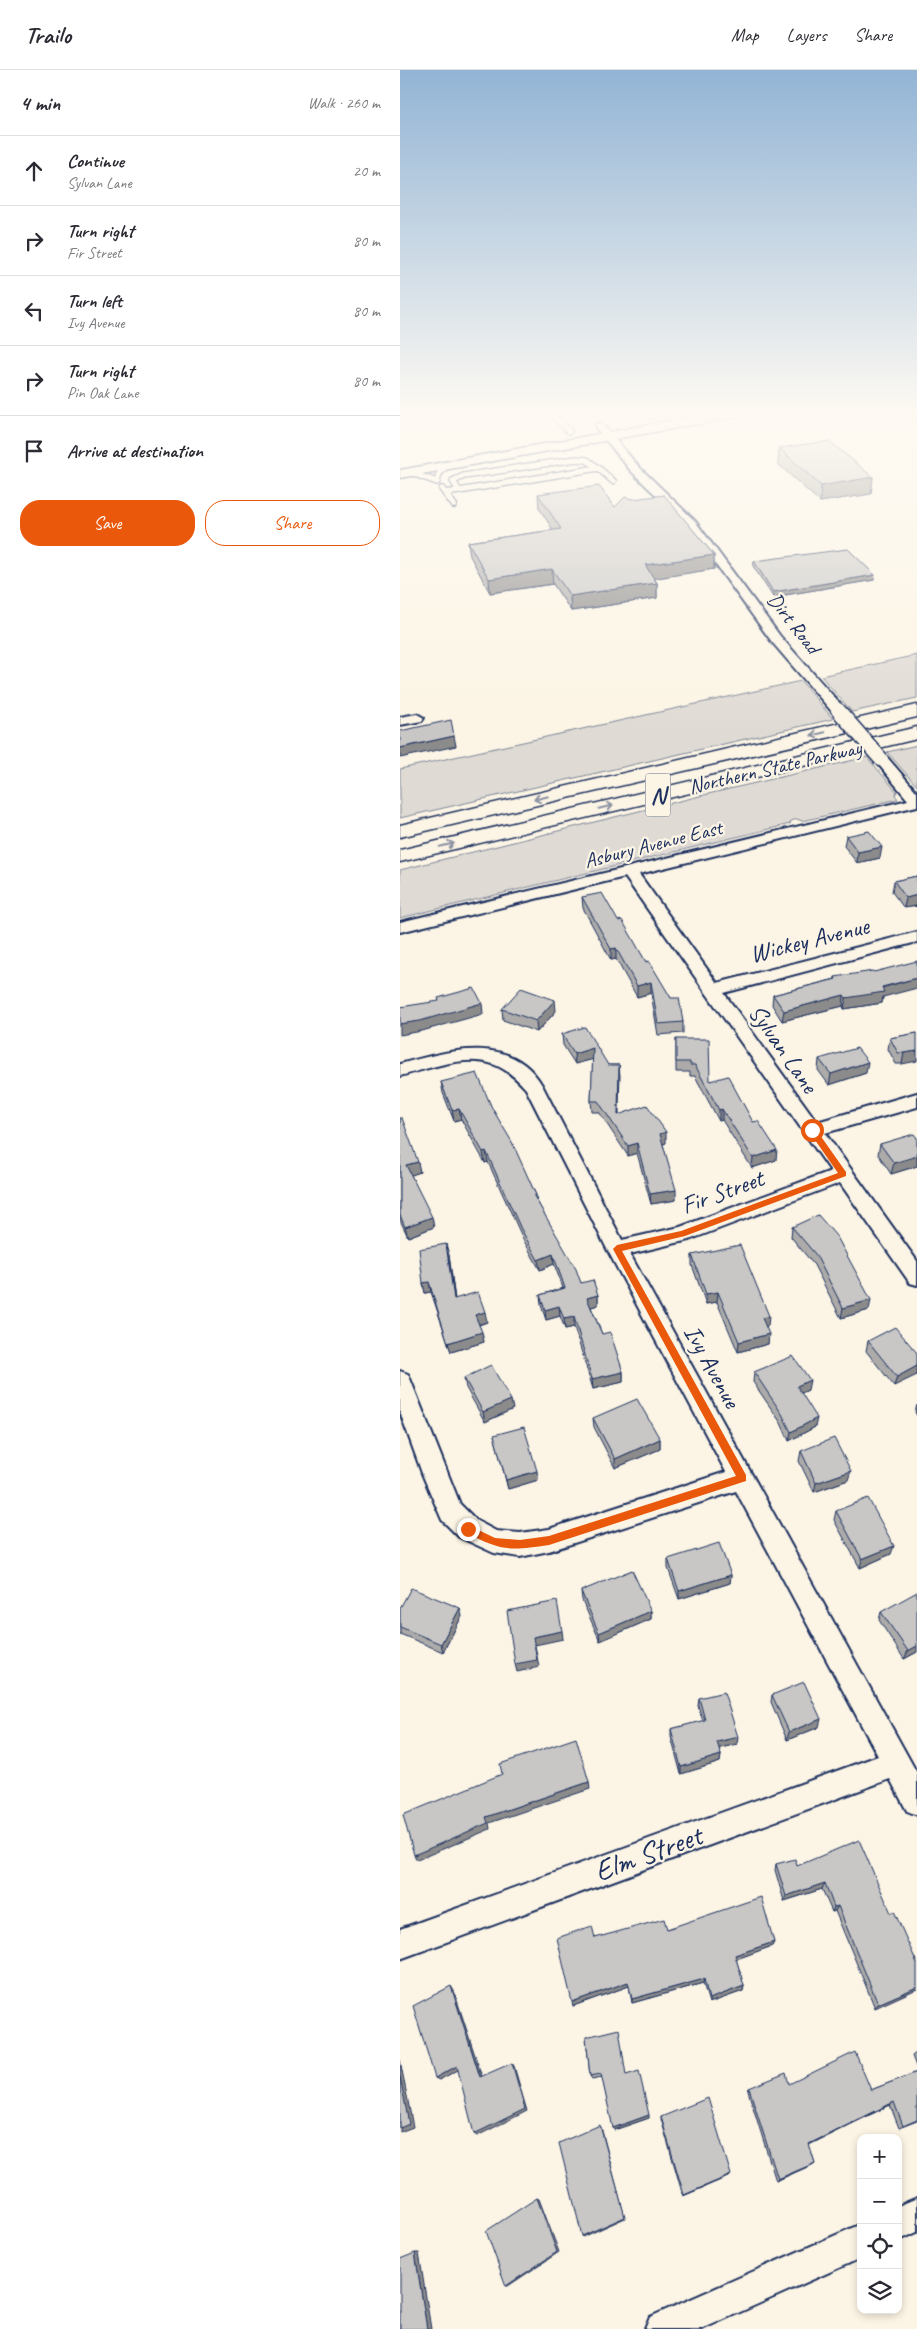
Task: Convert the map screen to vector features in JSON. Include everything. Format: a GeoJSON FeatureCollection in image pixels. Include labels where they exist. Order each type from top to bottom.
{"type":"FeatureCollection","features":[{"type":"Feature","properties":{"kind":"main road","name":"Northern State Parkway"},"geometry":{"type":"LineString","coordinates":[[400,831],[917,711]]}},
{"type":"Feature","properties":{"kind":"main road","name":"Northern State Parkway"},"geometry":{"type":"LineString","coordinates":[[400,856],[917,734]]}},
{"type":"Feature","properties":{"kind":"street","name":"Dirt Road"},"geometry":{"type":"LineString","coordinates":[[686,518],[776,639],[917,802]]}},
{"type":"Feature","properties":{"kind":"street"},"geometry":{"type":"LineString","coordinates":[[400,722],[416,718]]}},
{"type":"Feature","properties":{"kind":"street","name":"Asbury Avenue East"},"geometry":{"type":"LineString","coordinates":[[400,927],[917,802]]}},
{"type":"Feature","properties":{"kind":"street","name":"Sylvan Lane"},"geometry":{"type":"LineString","coordinates":[[629,872],[917,1277]]}},
{"type":"Feature","properties":{"kind":"street","name":"Wickey Avenue"},"geometry":{"type":"LineString","coordinates":[[712,990],[917,938]]}},
{"type":"Feature","properties":{"kind":"street","name":"Ivy Avenue"},"geometry":{"type":"LineString","coordinates":[[400,1070],[454,1056],[487,1054],[500,1058],[522,1071],[533,1085],[617,1249],[917,1801]]}},
{"type":"Feature","properties":{"kind":"street"},"geometry":{"type":"LineString","coordinates":[[812,1130],[917,1100]]}},
{"type":"Feature","properties":{"kind":"street","name":"Fir Street"},"geometry":{"type":"LineString","coordinates":[[617,1249],[682,1234],[843,1174]]}},
{"type":"Feature","properties":{"kind":"street"},"geometry":{"type":"LineString","coordinates":[[401,1386],[435,1476],[451,1512],[468,1529],[494,1542],[520,1545],[549,1540],[742,1478]]}},
{"type":"Feature","properties":{"kind":"street","name":"Elm Street"},"geometry":{"type":"LineString","coordinates":[[400,1944],[897,1763]]}},
{"type":"Feature","properties":{"kind":"street"},"geometry":{"type":"LineString","coordinates":[[902,2222],[917,2215]]}},
{"type":"Feature","properties":{"kind":"street"},"geometry":{"type":"LineString","coordinates":[[662,2329],[857,2242]]}},
{"type":"Feature","properties":{"kind":"shaded area"},"geometry":{"type":"Polygon","coordinates":[[[917,655],[917,698],[852,712],[821,676],[917,655]]]}},
{"type":"Feature","properties":{"kind":"shaded area"},"geometry":{"type":"Polygon","coordinates":[[[801,681],[833,719],[400,818],[400,769],[801,681]]]}},
{"type":"Feature","properties":{"kind":"shaded area"},"geometry":{"type":"Polygon","coordinates":[[[917,745],[917,786],[887,752],[917,745]]]}},
{"type":"Feature","properties":{"kind":"shaded area"},"geometry":{"type":"Polygon","coordinates":[[[867,757],[897,792],[895,795],[898,799],[802,821],[797,819],[791,821],[790,824],[400,918],[400,870],[867,757]]]}},
{"type":"Feature","properties":{"kind":"building"},"geometry":{"type":"Polygon","coordinates":[[[554,518],[684,518],[714,555],[645,565],[657,583],[570,596],[552,569],[489,579],[468,542],[561,529],[554,518]]]}},
{"type":"Feature","properties":{"kind":"building"},"geometry":{"type":"Polygon","coordinates":[[[848,549],[875,575],[773,592],[754,561],[848,549]]]}},
{"type":"Feature","properties":{"kind":"building"},"geometry":{"type":"Polygon","coordinates":[[[451,720],[454,736],[400,748],[400,731],[451,720]]]}},
{"type":"Feature","properties":{"kind":"building"},"geometry":{"type":"Polygon","coordinates":[[[869,831],[882,847],[858,852],[846,836],[869,831]]]}},
{"type":"Feature","properties":{"kind":"building"},"geometry":{"type":"Polygon","coordinates":[[[917,876],[917,895],[906,898],[894,881],[917,876]]]}},
{"type":"Feature","properties":{"kind":"building"},"geometry":{"type":"Polygon","coordinates":[[[602,893],[618,921],[622,920],[646,962],[649,961],[671,998],[679,998],[683,1022],[658,1024],[651,982],[637,986],[616,948],[611,949],[582,897],[602,893]]]}},
{"type":"Feature","properties":{"kind":"building"},"geometry":{"type":"Polygon","coordinates":[[[917,961],[917,978],[882,987],[884,992],[846,998],[844,995],[784,1011],[773,995],[836,979],[835,977],[874,972],[917,961]]]}},
{"type":"Feature","properties":{"kind":"building"},"geometry":{"type":"Polygon","coordinates":[[[474,988],[482,1003],[420,1021],[400,1024],[400,1007],[439,1001],[438,998],[474,988]]]}},
{"type":"Feature","properties":{"kind":"building"},"geometry":{"type":"Polygon","coordinates":[[[521,988],[555,1000],[536,1021],[502,1009],[521,988]]]}},
{"type":"Feature","properties":{"kind":"building"},"geometry":{"type":"Polygon","coordinates":[[[585,1027],[608,1065],[619,1065],[618,1115],[647,1105],[666,1132],[660,1134],[676,1190],[650,1194],[637,1143],[628,1146],[598,1101],[591,1101],[593,1048],[574,1054],[562,1034],[585,1027]]]}},
{"type":"Feature","properties":{"kind":"building"},"geometry":{"type":"Polygon","coordinates":[[[917,1033],[917,1051],[898,1053],[890,1038],[917,1033]]]}},
{"type":"Feature","properties":{"kind":"building"},"geometry":{"type":"Polygon","coordinates":[[[676,1039],[709,1039],[710,1081],[728,1076],[753,1122],[758,1121],[777,1150],[753,1158],[722,1109],[719,1110],[695,1065],[690,1065],[690,1062],[676,1062],[676,1039]]]}},
{"type":"Feature","properties":{"kind":"building"},"geometry":{"type":"Polygon","coordinates":[[[857,1048],[868,1062],[831,1074],[819,1059],[857,1048]]]}},
{"type":"Feature","properties":{"kind":"building"},"geometry":{"type":"Polygon","coordinates":[[[477,1073],[492,1108],[512,1142],[536,1195],[534,1196],[576,1269],[581,1283],[593,1280],[598,1295],[587,1298],[602,1334],[610,1332],[623,1372],[592,1379],[574,1317],[564,1319],[559,1306],[545,1310],[540,1295],[565,1288],[553,1254],[538,1260],[521,1229],[486,1151],[483,1152],[459,1109],[452,1110],[441,1082],[477,1073]]]}},
{"type":"Feature","properties":{"kind":"building"},"geometry":{"type":"Polygon","coordinates":[[[400,1118],[402,1118],[418,1162],[406,1165],[432,1217],[405,1227],[400,1215],[400,1118]]]}},
{"type":"Feature","properties":{"kind":"building"},"geometry":{"type":"Polygon","coordinates":[[[914,1134],[917,1138],[917,1156],[894,1163],[880,1144],[914,1134]]]}},
{"type":"Feature","properties":{"kind":"building"},"geometry":{"type":"Polygon","coordinates":[[[818,1215],[837,1237],[871,1300],[843,1308],[816,1255],[792,1227],[818,1215]]]}},
{"type":"Feature","properties":{"kind":"building"},"geometry":{"type":"Polygon","coordinates":[[[446,1244],[454,1299],[478,1292],[485,1312],[475,1315],[482,1332],[448,1343],[429,1282],[423,1283],[419,1249],[446,1244]]]}},
{"type":"Feature","properties":{"kind":"building"},"geometry":{"type":"Polygon","coordinates":[[[740,1245],[769,1316],[762,1318],[769,1334],[739,1342],[718,1292],[706,1294],[692,1255],[740,1245]]]}},
{"type":"Feature","properties":{"kind":"building"},"geometry":{"type":"Polygon","coordinates":[[[895,1327],[917,1353],[917,1366],[897,1377],[868,1341],[895,1327]]]}},
{"type":"Feature","properties":{"kind":"building"},"geometry":{"type":"Polygon","coordinates":[[[793,1356],[810,1380],[797,1386],[817,1418],[791,1432],[782,1414],[754,1372],[793,1356]]]}},
{"type":"Feature","properties":{"kind":"building"},"geometry":{"type":"Polygon","coordinates":[[[491,1365],[511,1400],[483,1412],[464,1378],[491,1365]]]}},
{"type":"Feature","properties":{"kind":"building"},"geometry":{"type":"Polygon","coordinates":[[[637,1399],[660,1439],[615,1459],[593,1418],[637,1399]]]}},
{"type":"Feature","properties":{"kind":"building"},"geometry":{"type":"Polygon","coordinates":[[[524,1427],[537,1471],[506,1480],[494,1435],[524,1427]]]}},
{"type":"Feature","properties":{"kind":"building"},"geometry":{"type":"Polygon","coordinates":[[[834,1438],[851,1471],[816,1483],[801,1451],[834,1438]]]}},
{"type":"Feature","properties":{"kind":"building"},"geometry":{"type":"Polygon","coordinates":[[[868,1498],[894,1546],[862,1559],[836,1511],[868,1498]]]}},
{"type":"Feature","properties":{"kind":"building"},"geometry":{"type":"Polygon","coordinates":[[[719,1543],[731,1575],[679,1591],[668,1559],[719,1543]]]}},
{"type":"Feature","properties":{"kind":"building"},"geometry":{"type":"Polygon","coordinates":[[[632,1570],[651,1611],[599,1633],[581,1591],[632,1570]]]}},
{"type":"Feature","properties":{"kind":"building"},"geometry":{"type":"Polygon","coordinates":[[[411,1588],[460,1608],[441,1644],[400,1627],[400,1608],[411,1588]]]}},
{"type":"Feature","properties":{"kind":"building"},"geometry":{"type":"Polygon","coordinates":[[[917,1592],[917,1646],[908,1651],[881,1612],[917,1592]]]}},
{"type":"Feature","properties":{"kind":"building"},"geometry":{"type":"Polygon","coordinates":[[[557,1601],[562,1631],[533,1637],[537,1660],[515,1664],[507,1611],[557,1601]]]}},
{"type":"Feature","properties":{"kind":"building"},"geometry":{"type":"Polygon","coordinates":[[[804,1682],[821,1719],[789,1732],[772,1695],[804,1682]]]}},
{"type":"Feature","properties":{"kind":"building"},"geometry":{"type":"Polygon","coordinates":[[[724,1692],[738,1737],[717,1742],[721,1755],[681,1767],[671,1729],[705,1720],[699,1698],[724,1692]]]}},
{"type":"Feature","properties":{"kind":"building"},"geometry":{"type":"Polygon","coordinates":[[[576,1738],[589,1782],[486,1817],[488,1823],[414,1855],[403,1815],[502,1774],[500,1764],[576,1738]]]}},
{"type":"Feature","properties":{"kind":"building"},"geometry":{"type":"Polygon","coordinates":[[[859,1840],[891,1913],[894,1911],[917,1963],[917,1987],[878,2004],[838,1906],[834,1907],[825,1883],[786,1896],[776,1864],[795,1859],[797,1866],[859,1840]]]}},
{"type":"Feature","properties":{"kind":"building"},"geometry":{"type":"Polygon","coordinates":[[[761,1897],[774,1942],[735,1955],[744,1986],[709,1999],[704,1979],[632,1999],[628,1982],[572,2002],[557,1938],[592,1926],[595,1938],[664,1919],[667,1929],[761,1897]]]}},
{"type":"Feature","properties":{"kind":"building"},"geometry":{"type":"Polygon","coordinates":[[[451,1986],[480,2077],[512,2063],[525,2109],[474,2134],[457,2066],[435,2078],[413,2006],[451,1986]]]}},
{"type":"Feature","properties":{"kind":"building"},"geometry":{"type":"Polygon","coordinates":[[[619,2029],[626,2075],[639,2071],[649,2115],[613,2128],[601,2074],[590,2076],[586,2037],[619,2029]]]}},
{"type":"Feature","properties":{"kind":"building"},"geometry":{"type":"Polygon","coordinates":[[[855,2052],[871,2090],[917,2072],[917,2120],[903,2126],[894,2102],[809,2144],[815,2163],[778,2179],[749,2088],[786,2073],[789,2084],[855,2052]]]}},
{"type":"Feature","properties":{"kind":"building"},"geometry":{"type":"Polygon","coordinates":[[[400,2077],[409,2124],[400,2128],[400,2077]]]}},
{"type":"Feature","properties":{"kind":"building"},"geometry":{"type":"Polygon","coordinates":[[[708,2098],[731,2175],[684,2195],[661,2117],[708,2098]]]}},
{"type":"Feature","properties":{"kind":"building"},"geometry":{"type":"Polygon","coordinates":[[[600,2125],[625,2217],[582,2236],[559,2143],[600,2125]]]}},
{"type":"Feature","properties":{"kind":"building"},"geometry":{"type":"Polygon","coordinates":[[[537,2198],[557,2252],[506,2286],[486,2231],[537,2198]]]}},
{"type":"Feature","properties":{"kind":"building"},"geometry":{"type":"Polygon","coordinates":[[[415,2253],[427,2329],[400,2329],[400,2259],[415,2253]]]}},
{"type":"Feature","properties":{"kind":"route"},"geometry":{"type":"LineString","coordinates":[[468,1529],[494,1542],[520,1545],[549,1540],[742,1478],[617,1249],[682,1234],[843,1174],[812,1130]]}}]}
